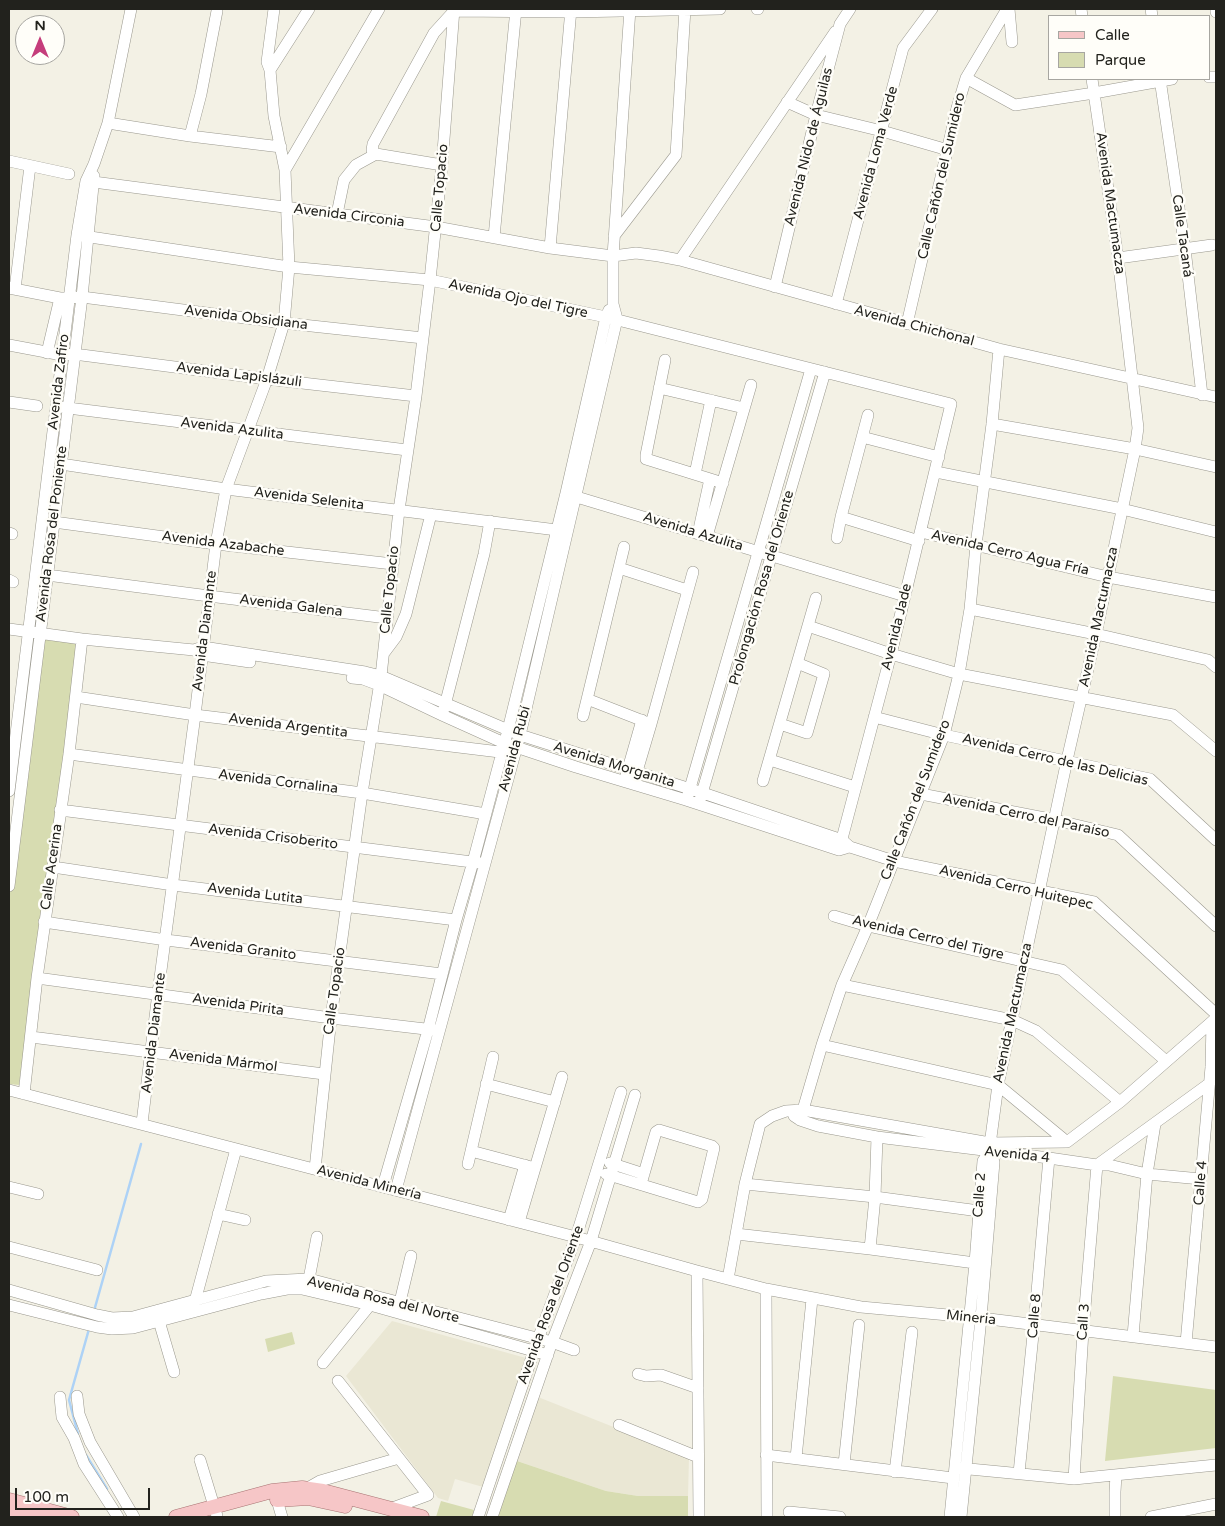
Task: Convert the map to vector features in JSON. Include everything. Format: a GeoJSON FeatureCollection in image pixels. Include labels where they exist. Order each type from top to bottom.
{"type":"FeatureCollection","features":[{"type":"Feature","properties":{"kind":"main road"},"geometry":{"type":"LineString","coordinates":[[214,1513],[272,1491],[306,1489],[324,1491],[389,1513]]}},
{"type":"Feature","properties":{"kind":"main road"},"geometry":{"type":"LineString","coordinates":[[176,1517],[214,1513],[277,1500],[308,1498],[422,1517]]}},
{"type":"Feature","properties":{"kind":"main road"},"geometry":{"type":"LineString","coordinates":[[9,1500],[72,1517]]}},
{"type":"Feature","properties":{"kind":"main road"},"geometry":{"type":"LineString","coordinates":[[9,1511],[34,1517]]}},
{"type":"Feature","properties":{"kind":"street","name":"Avenida Zafiro"},"geometry":{"type":"LineString","coordinates":[[9,792],[24,714],[68,354],[65,297],[82,236],[94,164],[108,123],[131,9]]}},
{"type":"Feature","properties":{"kind":"street","name":"Avenida Diamante"},"geometry":{"type":"LineString","coordinates":[[142,1123],[196,715],[200,651],[216,544],[226,489],[284,323],[289,267],[284,170],[274,116],[270,70],[267,62],[274,9]]}},
{"type":"Feature","properties":{"kind":"street"},"geometry":{"type":"LineString","coordinates":[[270,70],[309,9]]}},
{"type":"Feature","properties":{"kind":"street"},"geometry":{"type":"LineString","coordinates":[[284,170],[379,9]]}},
{"type":"Feature","properties":{"kind":"street"},"geometry":{"type":"LineString","coordinates":[[614,236],[676,155],[685,9]]}},
{"type":"Feature","properties":{"kind":"street"},"geometry":{"type":"LineString","coordinates":[[442,165],[376,154],[372,150],[373,144],[434,33],[454,10],[720,9]]}},
{"type":"Feature","properties":{"kind":"street","name":"Avenida Nido de Águilas"},"geometry":{"type":"LineString","coordinates":[[775,287],[816,114],[840,24],[850,9]]}},
{"type":"Feature","properties":{"kind":"street","name":"Avenida Loma Verde"},"geometry":{"type":"LineString","coordinates":[[836,304],[903,48],[932,9]]}},
{"type":"Feature","properties":{"kind":"street"},"geometry":{"type":"LineString","coordinates":[[1008,9],[1012,42]]}},
{"type":"Feature","properties":{"kind":"street","name":"Calle Cañón del Sumidero"},"geometry":{"type":"LineString","coordinates":[[907,324],[956,108],[966,78],[1008,9]]}},
{"type":"Feature","properties":{"kind":"street","name":"Calle Topacio"},"geometry":{"type":"LineString","coordinates":[[315,1169],[331,1018],[354,846],[380,680],[399,510],[416,396],[430,280],[442,165],[454,10]]}},
{"type":"Feature","properties":{"kind":"street"},"geometry":{"type":"LineString","coordinates":[[494,237],[516,10]]}},
{"type":"Feature","properties":{"kind":"street","name":"Avenida Rubí"},"geometry":{"type":"LineString","coordinates":[[383,1186],[434,1030],[442,974],[456,920],[479,862],[486,814],[508,730],[540,626],[611,318],[612,256],[630,10]]}},
{"type":"Feature","properties":{"kind":"street"},"geometry":{"type":"LineString","coordinates":[[190,136],[201,94],[217,11]]}},
{"type":"Feature","properties":{"kind":"street"},"geometry":{"type":"LineString","coordinates":[[550,248],[571,11]]}},
{"type":"Feature","properties":{"kind":"street"},"geometry":{"type":"LineString","coordinates":[[680,260],[840,24]]}},
{"type":"Feature","properties":{"kind":"street"},"geometry":{"type":"LineString","coordinates":[[966,78],[1015,105],[1094,93],[1160,80]]}},
{"type":"Feature","properties":{"kind":"street","name":"Avenida Mactumacza"},"geometry":{"type":"LineString","coordinates":[[989,1147],[998,1084],[1023,961],[1096,634],[1138,428],[1118,258],[1092,80]]}},
{"type":"Feature","properties":{"kind":"street","name":"Calle Tacaná"},"geometry":{"type":"LineString","coordinates":[[1160,80],[1185,248],[1202,394]]}},
{"type":"Feature","properties":{"kind":"street"},"geometry":{"type":"LineString","coordinates":[[787,102],[816,114],[882,130],[948,150]]}},
{"type":"Feature","properties":{"kind":"street"},"geometry":{"type":"LineString","coordinates":[[108,123],[190,136],[281,147]]}},
{"type":"Feature","properties":{"kind":"street"},"geometry":{"type":"LineString","coordinates":[[337,214],[344,180],[356,165],[376,154]]}},
{"type":"Feature","properties":{"kind":"street"},"geometry":{"type":"LineString","coordinates":[[9,161],[69,174]]}},
{"type":"Feature","properties":{"kind":"street"},"geometry":{"type":"LineString","coordinates":[[12,289],[30,166]]}},
{"type":"Feature","properties":{"kind":"street","name":"Avenida Circonia"},"geometry":{"type":"LineString","coordinates":[[90,182],[436,227],[550,248],[612,256]]}},
{"type":"Feature","properties":{"kind":"street"},"geometry":{"type":"LineString","coordinates":[[68,354],[82,297],[82,236]]}},
{"type":"Feature","properties":{"kind":"street","name":"Avenida Ojo del Tigre"},"geometry":{"type":"LineString","coordinates":[[82,236],[289,267],[430,280],[611,318],[951,404]]}},
{"type":"Feature","properties":{"kind":"street"},"geometry":{"type":"LineString","coordinates":[[1118,258],[1212,245]]}},
{"type":"Feature","properties":{"kind":"street","name":"Avenida Chichonal"},"geometry":{"type":"LineString","coordinates":[[612,256],[636,253],[680,260],[999,349],[1216,397]]}},
{"type":"Feature","properties":{"kind":"street","name":"Avenida Obsidiana"},"geometry":{"type":"LineString","coordinates":[[12,289],[65,297],[82,297],[284,323],[423,338]]}},
{"type":"Feature","properties":{"kind":"street"},"geometry":{"type":"LineString","coordinates":[[47,353],[65,297]]}},
{"type":"Feature","properties":{"kind":"street","name":"Avenida Lapislázuli"},"geometry":{"type":"LineString","coordinates":[[9,345],[47,353],[416,396]]}},
{"type":"Feature","properties":{"kind":"street","name":"Calle Cañón del Sumidero"},"geometry":{"type":"LineString","coordinates":[[802,1115],[842,985],[868,926],[944,734],[959,674],[970,609],[999,349]]}},
{"type":"Feature","properties":{"kind":"street"},"geometry":{"type":"LineString","coordinates":[[664,360],[646,458],[723,483]]}},
{"type":"Feature","properties":{"kind":"street","name":"Prolongación Rosa del Oriente"},"geometry":{"type":"LineString","coordinates":[[686,800],[811,369]]}},
{"type":"Feature","properties":{"kind":"street","name":"Prolongación Rosa del Oriente"},"geometry":{"type":"LineString","coordinates":[[699,804],[825,372]]}},
{"type":"Feature","properties":{"kind":"street"},"geometry":{"type":"LineString","coordinates":[[703,535],[723,483],[751,385]]}},
{"type":"Feature","properties":{"kind":"street"},"geometry":{"type":"LineString","coordinates":[[659,388],[744,408]]}},
{"type":"Feature","properties":{"kind":"street"},"geometry":{"type":"LineString","coordinates":[[695,474],[710,400]]}},
{"type":"Feature","properties":{"kind":"street","name":"Avenida Jade"},"geometry":{"type":"LineString","coordinates":[[844,846],[855,787],[906,596],[951,404]]}},
{"type":"Feature","properties":{"kind":"street"},"geometry":{"type":"LineString","coordinates":[[9,405],[37,406]]}},
{"type":"Feature","properties":{"kind":"street","name":"Avenida Azulita"},"geometry":{"type":"LineString","coordinates":[[62,407],[407,450]]}},
{"type":"Feature","properties":{"kind":"street","name":"Avenida Rosa del Poniente"},"geometry":{"type":"LineString","coordinates":[[33,633],[47,575],[54,522],[61,464],[62,407]]}},
{"type":"Feature","properties":{"kind":"street"},"geometry":{"type":"LineString","coordinates":[[837,538],[868,415]]}},
{"type":"Feature","properties":{"kind":"street"},"geometry":{"type":"LineString","coordinates":[[992,424],[1135,449],[1216,467]]}},
{"type":"Feature","properties":{"kind":"street"},"geometry":{"type":"LineString","coordinates":[[862,437],[939,457]]}},
{"type":"Feature","properties":{"kind":"street","name":"Avenida Selenita"},"geometry":{"type":"LineString","coordinates":[[61,464],[226,489],[557,530]]}},
{"type":"Feature","properties":{"kind":"street"},"geometry":{"type":"LineString","coordinates":[[936,472],[1122,509],[1216,532]]}},
{"type":"Feature","properties":{"kind":"street"},"geometry":{"type":"LineString","coordinates":[[703,535],[710,479]]}},
{"type":"Feature","properties":{"kind":"street","name":"Avenida Rubí"},"geometry":{"type":"LineString","coordinates":[[396,1190],[434,1030],[479,862],[517,745],[557,530],[571,495]]}},
{"type":"Feature","properties":{"kind":"street","name":"Avenida Azulita"},"geometry":{"type":"LineString","coordinates":[[571,495],[906,596]]}},
{"type":"Feature","properties":{"kind":"street"},"geometry":{"type":"LineString","coordinates":[[383,654],[396,637],[406,614],[431,514]]}},
{"type":"Feature","properties":{"kind":"street","name":"Avenida Cerro Agua Fría"},"geometry":{"type":"LineString","coordinates":[[841,517],[920,537],[976,545],[1108,577],[1216,597]]}},
{"type":"Feature","properties":{"kind":"street"},"geometry":{"type":"LineString","coordinates":[[442,715],[484,554],[490,521]]}},
{"type":"Feature","properties":{"kind":"street","name":"Avenida Azabache"},"geometry":{"type":"LineString","coordinates":[[54,522],[216,544],[393,564]]}},
{"type":"Feature","properties":{"kind":"street"},"geometry":{"type":"LineString","coordinates":[[583,716],[624,547]]}},
{"type":"Feature","properties":{"kind":"street"},"geometry":{"type":"LineString","coordinates":[[619,568],[687,590]]}},
{"type":"Feature","properties":{"kind":"street"},"geometry":{"type":"LineString","coordinates":[[628,783],[693,572]]}},
{"type":"Feature","properties":{"kind":"street","name":"Avenida Galena"},"geometry":{"type":"LineString","coordinates":[[47,575],[387,618]]}},
{"type":"Feature","properties":{"kind":"street"},"geometry":{"type":"LineString","coordinates":[[762,781],[770,760],[816,598]]}},
{"type":"Feature","properties":{"kind":"street"},"geometry":{"type":"LineString","coordinates":[[970,609],[1096,634],[1208,660],[1216,667]]}},
{"type":"Feature","properties":{"kind":"street"},"geometry":{"type":"LineString","coordinates":[[808,626],[891,654],[959,674],[1173,715],[1216,750]]}},
{"type":"Feature","properties":{"kind":"street"},"geometry":{"type":"LineString","coordinates":[[9,629],[82,639],[200,651],[363,679],[380,680],[503,748],[517,745]]}},
{"type":"Feature","properties":{"kind":"street","name":"Calle Acerina"},"geometry":{"type":"LineString","coordinates":[[24,1094],[44,922],[69,754],[82,639]]}},
{"type":"Feature","properties":{"kind":"street"},"geometry":{"type":"LineString","coordinates":[[780,724],[808,733],[824,674],[797,663]]}},
{"type":"Feature","properties":{"kind":"street"},"geometry":{"type":"LineString","coordinates":[[724,673],[737,676]]}},
{"type":"Feature","properties":{"kind":"street","name":"Avenida Morganita"},"geometry":{"type":"LineString","coordinates":[[380,680],[445,703],[508,730],[517,745],[576,768],[894,861]]}},
{"type":"Feature","properties":{"kind":"street","name":"Avenida Argentita"},"geometry":{"type":"LineString","coordinates":[[76,696],[196,715],[370,736],[503,748]]}},
{"type":"Feature","properties":{"kind":"street"},"geometry":{"type":"LineString","coordinates":[[587,699],[647,722]]}},
{"type":"Feature","properties":{"kind":"street"},"geometry":{"type":"LineString","coordinates":[[9,886],[11,845],[24,714]]}},
{"type":"Feature","properties":{"kind":"street","name":"Avenida Cerro de las Delicias"},"geometry":{"type":"LineString","coordinates":[[874,717],[1150,779],[1216,840]]}},
{"type":"Feature","properties":{"kind":"street","name":"Avenida Morganita"},"geometry":{"type":"LineString","coordinates":[[517,745],[632,771],[703,793],[844,846]]}},
{"type":"Feature","properties":{"kind":"street","name":"Avenida Cornalina"},"geometry":{"type":"LineString","coordinates":[[69,754],[362,793],[486,814]]}},
{"type":"Feature","properties":{"kind":"street"},"geometry":{"type":"LineString","coordinates":[[770,760],[855,787]]}},
{"type":"Feature","properties":{"kind":"street","name":"Avenida Cerro del Paraíso"},"geometry":{"type":"LineString","coordinates":[[921,794],[1055,820],[1118,835],[1216,926]]}},
{"type":"Feature","properties":{"kind":"street","name":"Avenida Crisoberito"},"geometry":{"type":"LineString","coordinates":[[60,810],[479,862]]}},
{"type":"Feature","properties":{"kind":"street","name":"Avenida Cerro Huitepec"},"geometry":{"type":"LineString","coordinates":[[894,861],[1094,902],[1215,1018]]}},
{"type":"Feature","properties":{"kind":"street","name":"Avenida Lutita"},"geometry":{"type":"LineString","coordinates":[[53,867],[173,885],[347,905],[456,920]]}},
{"type":"Feature","properties":{"kind":"street","name":"Avenida Cerro del Tigre"},"geometry":{"type":"LineString","coordinates":[[834,916],[868,926],[1062,970],[1166,1061]]}},
{"type":"Feature","properties":{"kind":"street","name":"Avenida Granito"},"geometry":{"type":"LineString","coordinates":[[44,922],[166,940],[442,974]]}},
{"type":"Feature","properties":{"kind":"street","name":"Avenida Pirita"},"geometry":{"type":"LineString","coordinates":[[37,978],[434,1030]]}},
{"type":"Feature","properties":{"kind":"street"},"geometry":{"type":"LineString","coordinates":[[842,985],[1012,1020],[1036,1030],[1120,1102]]}},
{"type":"Feature","properties":{"kind":"street"},"geometry":{"type":"LineString","coordinates":[[728,1279],[745,1184],[760,1124],[772,1116],[786,1111],[989,1147],[1067,1142],[1120,1102],[1215,1018]]}},
{"type":"Feature","properties":{"kind":"street","name":"Calle 4"},"geometry":{"type":"LineString","coordinates":[[1186,1343],[1215,1018]]}},
{"type":"Feature","properties":{"kind":"street","name":"Avenida Mármol"},"geometry":{"type":"LineString","coordinates":[[31,1037],[324,1074]]}},
{"type":"Feature","properties":{"kind":"street"},"geometry":{"type":"LineString","coordinates":[[822,1045],[998,1084],[1067,1142]]}},
{"type":"Feature","properties":{"kind":"street"},"geometry":{"type":"LineString","coordinates":[[468,1164],[493,1057]]}},
{"type":"Feature","properties":{"kind":"street"},"geometry":{"type":"LineString","coordinates":[[514,1221],[530,1167],[555,1102],[562,1077]]}},
{"type":"Feature","properties":{"kind":"street"},"geometry":{"type":"LineString","coordinates":[[1097,1165],[1210,1083]]}},
{"type":"Feature","properties":{"kind":"street"},"geometry":{"type":"LineString","coordinates":[[486,1084],[555,1102]]}},
{"type":"Feature","properties":{"kind":"street","name":"Avenida Minería"},"geometry":{"type":"LineString","coordinates":[[9,1090],[142,1123],[236,1150],[383,1186],[728,1279]]}},
{"type":"Feature","properties":{"kind":"street","name":"Avenida Rosa del Oriente"},"geometry":{"type":"LineString","coordinates":[[478,1517],[538,1338],[576,1237],[621,1092]]}},
{"type":"Feature","properties":{"kind":"street","name":"Avenida Rosa del Oriente"},"geometry":{"type":"LineString","coordinates":[[492,1517],[552,1342],[591,1241],[635,1095]]}},
{"type":"Feature","properties":{"kind":"street","name":"Avenida 4"},"geometry":{"type":"LineString","coordinates":[[802,1115],[818,1126],[877,1137],[989,1147],[1049,1158],[1109,1165],[1148,1174],[1201,1179]]}},
{"type":"Feature","properties":{"kind":"street"},"geometry":{"type":"LineString","coordinates":[[1133,1336],[1148,1174],[1155,1124]]}},
{"type":"Feature","properties":{"kind":"street"},"geometry":{"type":"LineString","coordinates":[[599,1165],[642,1179],[698,1202],[701,1201],[711,1167],[714,1148],[659,1130],[656,1132],[642,1179]]}},
{"type":"Feature","properties":{"kind":"street"},"geometry":{"type":"LineString","coordinates":[[870,1249],[875,1198],[877,1137]]}},
{"type":"Feature","properties":{"kind":"street","name":"Calle 2"},"geometry":{"type":"LineString","coordinates":[[962,1517],[958,1471],[969,1317],[983,1160],[989,1147]]}},
{"type":"Feature","properties":{"kind":"street","name":"Calle 2"},"geometry":{"type":"LineString","coordinates":[[950,1517],[981,1318],[994,1162],[989,1147]]}},
{"type":"Feature","properties":{"kind":"street"},"geometry":{"type":"LineString","coordinates":[[192,1312],[236,1150]]}},
{"type":"Feature","properties":{"kind":"street"},"geometry":{"type":"LineString","coordinates":[[471,1151],[530,1167]]}},
{"type":"Feature","properties":{"kind":"street","name":"Calle 8"},"geometry":{"type":"LineString","coordinates":[[1019,1473],[1049,1158]]}},
{"type":"Feature","properties":{"kind":"street","name":"Call 3"},"geometry":{"type":"LineString","coordinates":[[1074,1479],[1083,1331],[1097,1165]]}},
{"type":"Feature","properties":{"kind":"street"},"geometry":{"type":"LineString","coordinates":[[745,1184],[979,1211]]}},
{"type":"Feature","properties":{"kind":"street"},"geometry":{"type":"LineString","coordinates":[[9,1187],[38,1194]]}},
{"type":"Feature","properties":{"kind":"street"},"geometry":{"type":"LineString","coordinates":[[218,1214],[245,1220]]}},
{"type":"Feature","properties":{"kind":"street"},"geometry":{"type":"LineString","coordinates":[[736,1234],[975,1263]]}},
{"type":"Feature","properties":{"kind":"street"},"geometry":{"type":"LineString","coordinates":[[309,1279],[317,1237]]}},
{"type":"Feature","properties":{"kind":"street"},"geometry":{"type":"LineString","coordinates":[[9,1247],[97,1270]]}},
{"type":"Feature","properties":{"kind":"street"},"geometry":{"type":"LineString","coordinates":[[400,1302],[411,1256]]}},
{"type":"Feature","properties":{"kind":"street"},"geometry":{"type":"LineString","coordinates":[[697,1271],[699,1517]]}},
{"type":"Feature","properties":{"kind":"street","name":"Avenida Rosa del Norte"},"geometry":{"type":"LineString","coordinates":[[9,1305],[92,1320],[132,1317],[266,1281],[309,1279],[538,1338],[574,1350]]}},
{"type":"Feature","properties":{"kind":"street","name":"Mineria"},"geometry":{"type":"LineString","coordinates":[[728,1279],[812,1299],[861,1307],[981,1318],[1216,1347]]}},
{"type":"Feature","properties":{"kind":"street","name":"Avenida Rosa del Norte"},"geometry":{"type":"LineString","coordinates":[[9,1290],[112,1329],[133,1328],[159,1322],[261,1294],[302,1289],[370,1305],[548,1355]]}},
{"type":"Feature","properties":{"kind":"street"},"geometry":{"type":"LineString","coordinates":[[766,1289],[767,1517]]}},
{"type":"Feature","properties":{"kind":"street"},"geometry":{"type":"LineString","coordinates":[[796,1458],[812,1299]]}},
{"type":"Feature","properties":{"kind":"street"},"geometry":{"type":"LineString","coordinates":[[323,1363],[370,1305]]}},
{"type":"Feature","properties":{"kind":"street"},"geometry":{"type":"LineString","coordinates":[[159,1322],[174,1372]]}},
{"type":"Feature","properties":{"kind":"street"},"geometry":{"type":"LineString","coordinates":[[844,1464],[859,1325]]}},
{"type":"Feature","properties":{"kind":"street"},"geometry":{"type":"LineString","coordinates":[[895,1472],[912,1332]]}},
{"type":"Feature","properties":{"kind":"street"},"geometry":{"type":"LineString","coordinates":[[638,1374],[646,1376],[660,1375],[698,1388]]}},
{"type":"Feature","properties":{"kind":"street"},"geometry":{"type":"LineString","coordinates":[[338,1381],[428,1495],[389,1513]]}},
{"type":"Feature","properties":{"kind":"street"},"geometry":{"type":"LineString","coordinates":[[77,1396],[79,1414],[90,1442],[134,1517]]}},
{"type":"Feature","properties":{"kind":"street"},"geometry":{"type":"LineString","coordinates":[[60,1397],[62,1417],[74,1438],[84,1464],[118,1517]]}},
{"type":"Feature","properties":{"kind":"street"},"geometry":{"type":"LineString","coordinates":[[619,1424],[698,1458]]}},
{"type":"Feature","properties":{"kind":"street"},"geometry":{"type":"LineString","coordinates":[[766,1455],[895,1472],[958,1471],[1019,1473],[1074,1479],[1216,1465]]}},
{"type":"Feature","properties":{"kind":"street"},"geometry":{"type":"LineString","coordinates":[[306,1489],[320,1481],[399,1458]]}},
{"type":"Feature","properties":{"kind":"street"},"geometry":{"type":"LineString","coordinates":[[200,1460],[214,1513]]}},
{"type":"Feature","properties":{"kind":"street"},"geometry":{"type":"LineString","coordinates":[[1116,1475],[1116,1517]]}},
{"type":"Feature","properties":{"kind":"street"},"geometry":{"type":"LineString","coordinates":[[277,1500],[282,1517]]}},
{"type":"Feature","properties":{"kind":"street"},"geometry":{"type":"LineString","coordinates":[[1152,1517],[1216,1504]]}},
{"type":"Feature","properties":{"kind":"street"},"geometry":{"type":"LineString","coordinates":[[789,1512],[840,1517]]}},
{"type":"Feature","properties":{"kind":"shaded area"},"geometry":{"type":"Polygon","coordinates":[[[392,1321],[526,1358],[483,1487],[455,1479],[448,1501],[438,1498],[346,1376],[392,1321]]]}},
{"type":"Feature","properties":{"kind":"shaded area"},"geometry":{"type":"Polygon","coordinates":[[[538,1397],[689,1457],[688,1496],[638,1496],[606,1491],[514,1460],[538,1397]]]}},
{"type":"Feature","properties":{"kind":"green space"},"geometry":{"type":"Polygon","coordinates":[[[44,637],[79,642],[19,1085],[9,1084],[9,895],[44,637]]]}},
{"type":"Feature","properties":{"kind":"green space"},"geometry":{"type":"Polygon","coordinates":[[[292,1332],[295,1344],[268,1352],[265,1339],[292,1332]]]}},
{"type":"Feature","properties":{"kind":"green space"},"geometry":{"type":"Polygon","coordinates":[[[1113,1376],[1216,1390],[1216,1448],[1105,1461],[1113,1376]]]}},
{"type":"Feature","properties":{"kind":"green space"},"geometry":{"type":"Polygon","coordinates":[[[514,1460],[606,1491],[638,1496],[688,1496],[688,1517],[494,1517],[514,1460]]]}},
{"type":"Feature","properties":{"kind":"green space"},"geometry":{"type":"Polygon","coordinates":[[[441,1501],[474,1510],[472,1517],[436,1517],[441,1501]]]}},
{"type":"Feature","properties":{"kind":"waterway"},"geometry":{"type":"LineString","coordinates":[[94,1311],[141,1144]]}},
{"type":"Feature","properties":{"kind":"waterway"},"geometry":{"type":"LineString","coordinates":[[78,1434],[69,1400],[89,1329]]}},
{"type":"Feature","properties":{"kind":"waterway"},"geometry":{"type":"LineString","coordinates":[[86,1455],[107,1489]]}}]}
